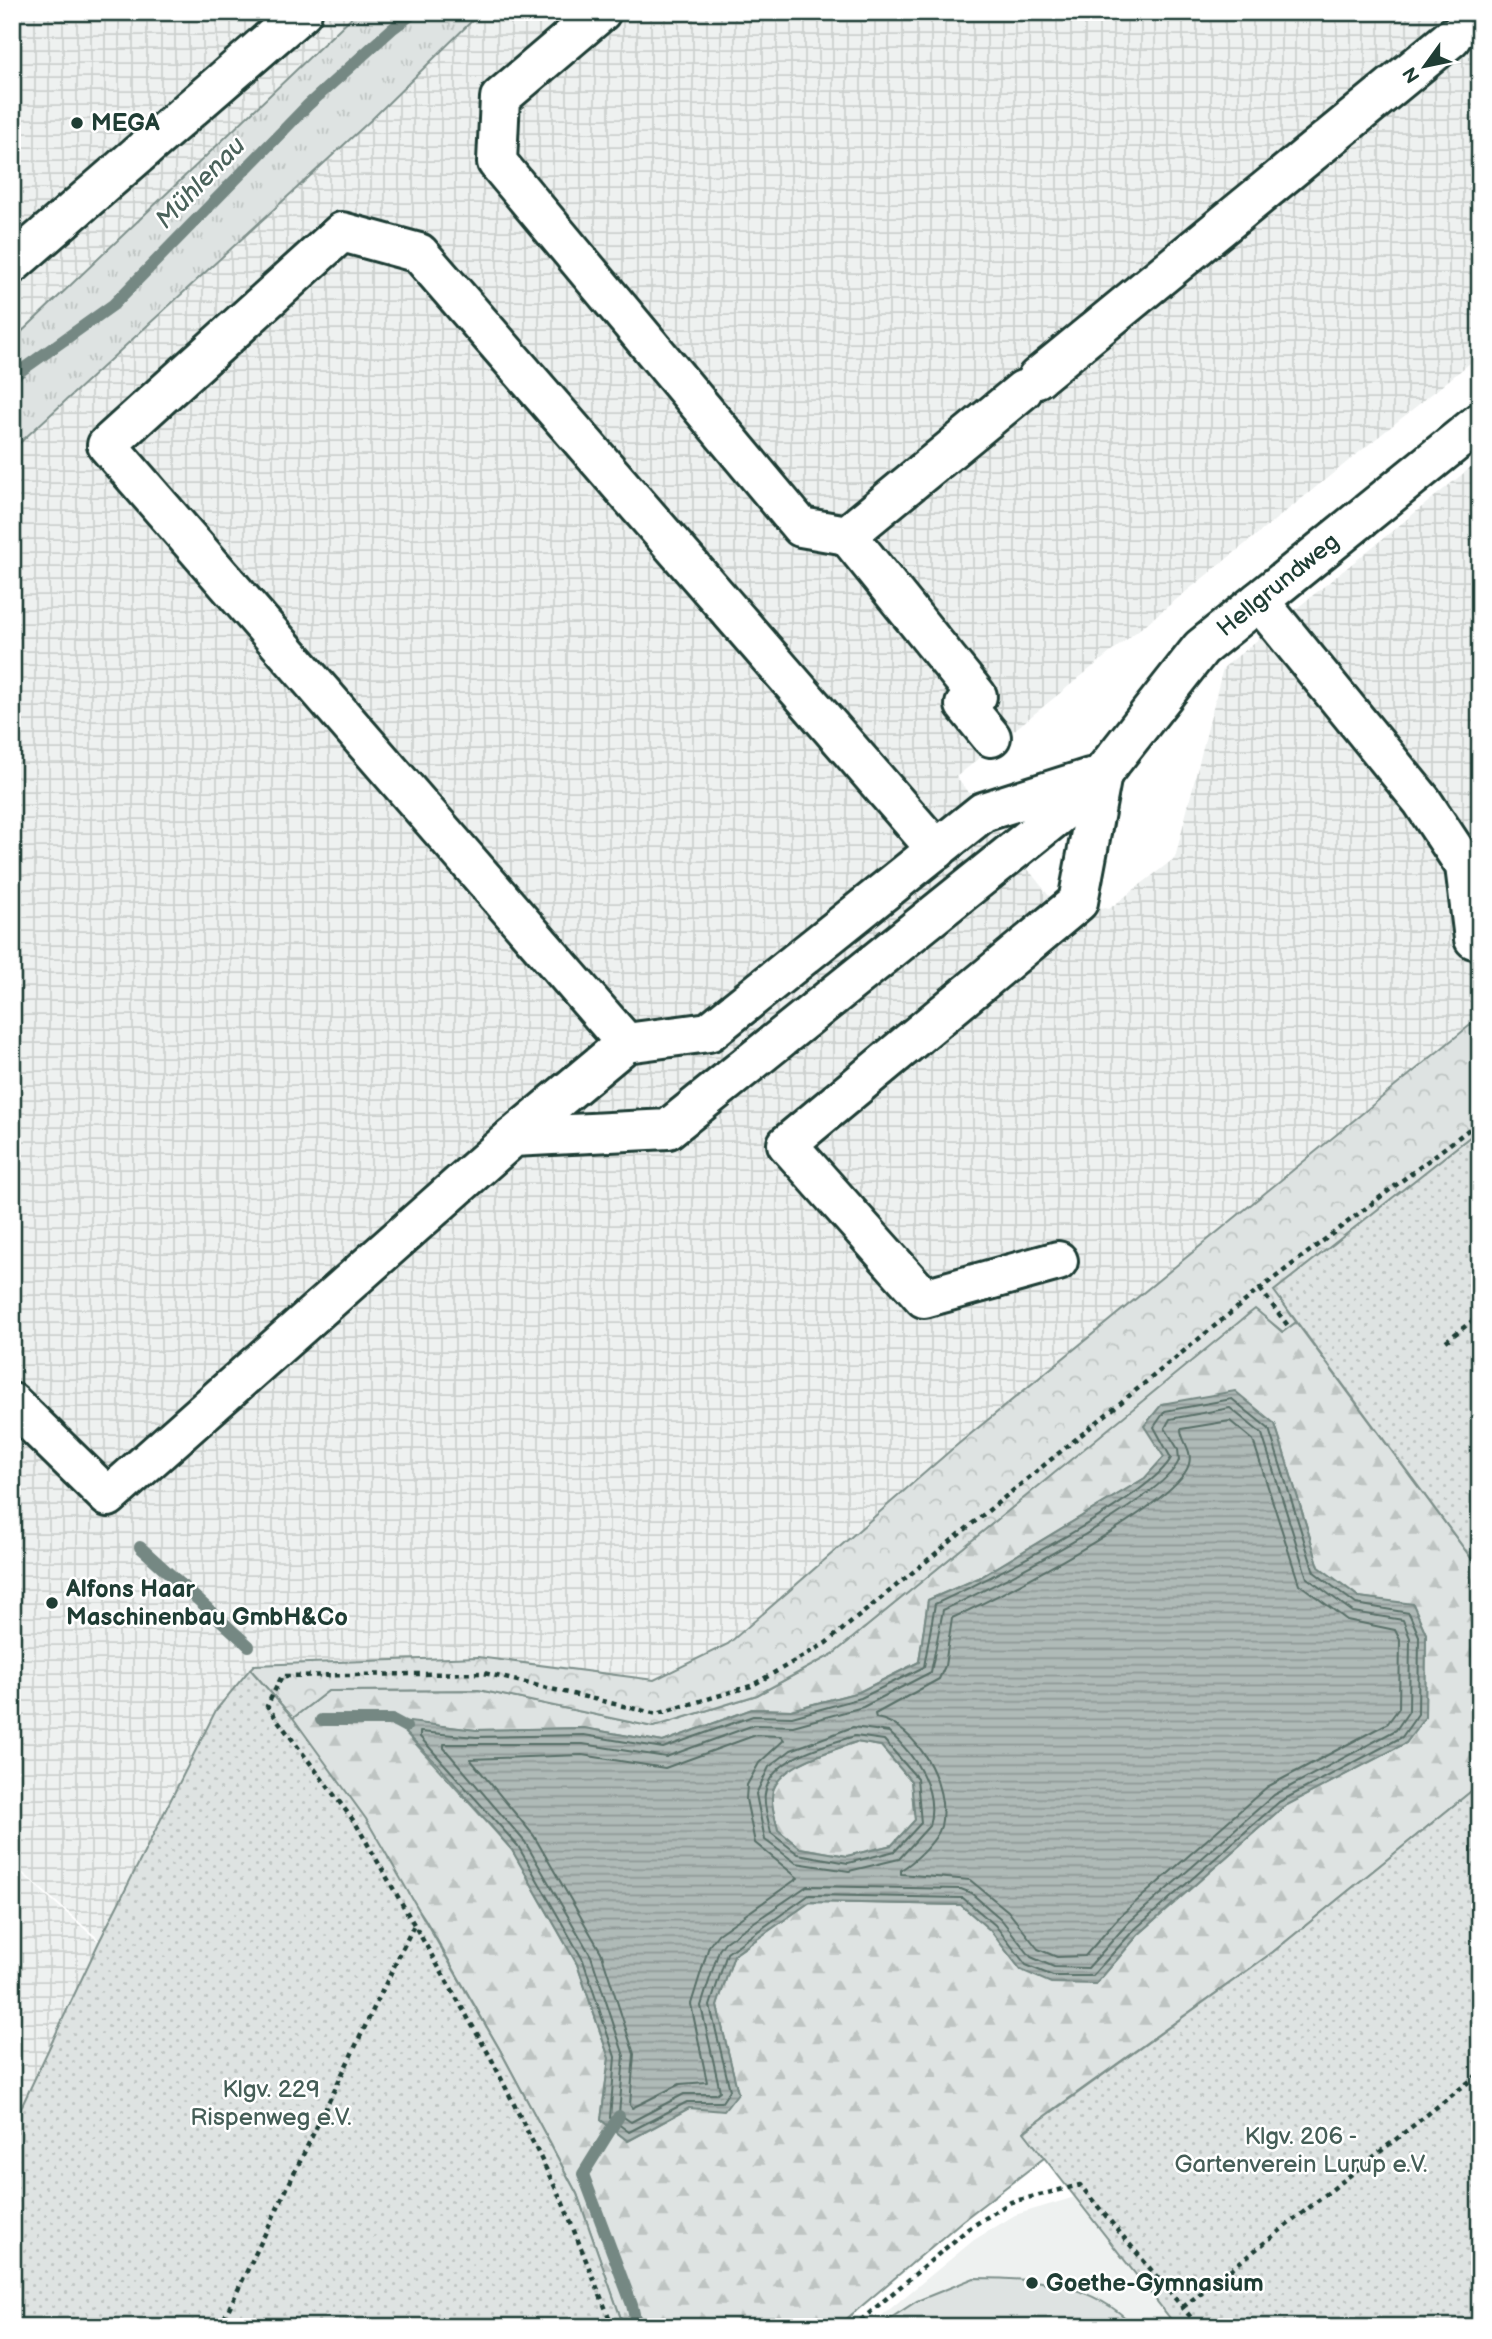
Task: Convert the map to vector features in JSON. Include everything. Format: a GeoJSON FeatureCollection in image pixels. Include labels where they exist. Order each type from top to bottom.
{"type":"FeatureCollection","features":[{"type":"Feature","properties":{"kind":"street"},"geometry":{"type":"LineString","coordinates":[[12,264],[302,12]]}},
{"type":"Feature","properties":{"kind":"street"},"geometry":{"type":"LineString","coordinates":[[601,12],[500,98],[497,162],[801,527],[847,535],[977,696],[965,705],[991,737]]}},
{"type":"Feature","properties":{"kind":"street"},"geometry":{"type":"LineString","coordinates":[[847,535],[1465,27]]}},
{"type":"Feature","properties":{"kind":"street"},"geometry":{"type":"LineString","coordinates":[[626,1043],[107,445],[342,232],[419,253],[937,850]]}},
{"type":"Feature","properties":{"kind":"street","name":"Hellgrundweg"},"geometry":{"type":"LineString","coordinates":[[513,1137],[668,1129],[1063,811],[1102,774],[1201,648],[1480,422]]}},
{"type":"Feature","properties":{"kind":"street"},"geometry":{"type":"LineString","coordinates":[[1259,601],[1422,801],[1465,866],[1474,939]]}},
{"type":"Feature","properties":{"kind":"street"},"geometry":{"type":"LineString","coordinates":[[12,1403],[108,1497],[513,1137],[626,1043],[709,1032],[983,812],[1102,774],[1078,902],[787,1144],[924,1298],[1058,1261]]}},
{"type":"Feature","properties":{"kind":"path"},"geometry":{"type":"LineString","coordinates":[[613,2327],[562,2201],[491,2058],[356,1824],[267,1706],[282,1676],[484,1673],[657,1714],[751,1686],[826,1643],[1260,1289],[1480,1121]]}},
{"type":"Feature","properties":{"kind":"path"},"geometry":{"type":"LineString","coordinates":[[1260,1289],[1289,1327]]}},
{"type":"Feature","properties":{"kind":"path"},"geometry":{"type":"LineString","coordinates":[[1446,1341],[1480,1315]]}},
{"type":"Feature","properties":{"kind":"path"},"geometry":{"type":"LineString","coordinates":[[220,2327],[414,1925]]}},
{"type":"Feature","properties":{"kind":"path"},"geometry":{"type":"LineString","coordinates":[[1183,2307],[1480,2073]]}},
{"type":"Feature","properties":{"kind":"path"},"geometry":{"type":"LineString","coordinates":[[853,2327],[968,2229],[1011,2202],[1080,2185],[1199,2327]]}},
{"type":"Feature","properties":{"kind":"shaded area"},"geometry":{"type":"Polygon","coordinates":[[[12,12],[357,12],[12,341],[12,12]]]}},
{"type":"Feature","properties":{"kind":"shaded area"},"geometry":{"type":"Polygon","coordinates":[[[481,12],[1480,12],[1480,355],[956,777],[1049,896],[1109,909],[1175,858],[1223,668],[1480,460],[1480,1017],[951,1450],[728,1644],[654,1680],[478,1657],[254,1665],[216,1710],[100,1940],[12,1863],[12,450],[372,119],[481,12]]]}},
{"type":"Feature","properties":{"kind":"shaded area"},"geometry":{"type":"Polygon","coordinates":[[[12,1865],[99,1942],[12,2127],[12,1865]]]}},
{"type":"Feature","properties":{"kind":"shaded area","name":"Goethe-Gymnasium"},"geometry":{"type":"Polygon","coordinates":[[[1075,2197],[1177,2327],[868,2327],[974,2240],[1015,2215],[1075,2197]]]}},
{"type":"Feature","properties":{"kind":"green space"},"geometry":{"type":"Polygon","coordinates":[[[357,12],[481,12],[372,119],[12,450],[12,341],[357,12]]]}},
{"type":"Feature","properties":{"kind":"green space"},"geometry":{"type":"Polygon","coordinates":[[[1480,1017],[1480,1129],[1275,1291],[1296,1322],[1283,1332],[1255,1309],[833,1654],[757,1695],[653,1727],[479,1690],[328,1691],[293,1718],[250,1669],[254,1665],[478,1657],[654,1680],[728,1644],[951,1450],[1480,1017]]]}},
{"type":"Feature","properties":{"kind":"green space"},"geometry":{"type":"Polygon","coordinates":[[[1480,1129],[1480,1570],[1274,1291],[1480,1129]]]}},
{"type":"Feature","properties":{"kind":"green space"},"geometry":{"type":"Polygon","coordinates":[[[1255,1308],[1282,1332],[1296,1322],[1480,1570],[1480,1784],[1273,1952],[1024,2131],[1044,2158],[962,2221],[837,2327],[624,2327],[577,2194],[500,2050],[425,1919],[293,1718],[328,1691],[479,1690],[653,1727],[757,1695],[833,1654],[1255,1308]],[[1189,1401],[1162,1404],[1164,1457],[1145,1478],[981,1577],[928,1600],[919,1662],[859,1692],[791,1710],[752,1709],[663,1742],[584,1728],[476,1730],[395,1721],[512,1850],[577,1964],[609,2058],[601,2120],[628,2141],[689,2108],[738,2093],[717,2006],[734,1955],[810,1902],[961,1905],[990,1930],[1021,1970],[1096,1984],[1138,1935],[1283,1807],[1406,1743],[1425,1717],[1426,1634],[1413,1605],[1359,1597],[1319,1567],[1275,1424],[1189,1401]]]}},
{"type":"Feature","properties":{"kind":"green space","name":"Klgv. 229 Rispenweg e.V."},"geometry":{"type":"Polygon","coordinates":[[[250,1669],[293,1718],[366,1819],[500,2050],[577,2194],[624,2327],[12,2327],[12,2127],[99,1942],[216,1710],[250,1669]]]}},
{"type":"Feature","properties":{"kind":"green space"},"geometry":{"type":"Polygon","coordinates":[[[856,1742],[881,1746],[911,1781],[915,1820],[892,1845],[847,1856],[800,1848],[778,1830],[772,1801],[775,1786],[782,1776],[805,1761],[856,1742]]]}},
{"type":"Feature","properties":{"kind":"green space","name":"Klgv. 206 - Gartenverein Lurup e.V."},"geometry":{"type":"Polygon","coordinates":[[[1480,1784],[1480,2327],[1177,2327],[1024,2132],[1273,1952],[1480,1784]]]}},
{"type":"Feature","properties":{"kind":"green space"},"geometry":{"type":"Polygon","coordinates":[[[974,2278],[1017,2279],[1081,2292],[1100,2300],[1135,2327],[877,2327],[917,2301],[974,2278]]]}},
{"type":"Feature","properties":{"kind":"water"},"geometry":{"type":"Polygon","coordinates":[[[1235,1391],[1275,1424],[1319,1567],[1359,1597],[1413,1604],[1426,1634],[1425,1717],[1406,1743],[1283,1807],[1138,1935],[1096,1984],[1051,1983],[1021,1970],[990,1930],[961,1905],[810,1902],[734,1955],[717,2006],[738,2093],[724,2111],[689,2108],[628,2141],[601,2120],[609,2058],[577,1964],[512,1850],[438,1765],[393,1720],[476,1730],[584,1728],[663,1742],[752,1709],[791,1710],[859,1692],[919,1662],[928,1600],[981,1577],[1145,1478],[1164,1457],[1144,1426],[1162,1404],[1235,1391]],[[856,1742],[805,1761],[782,1776],[772,1797],[778,1830],[800,1848],[847,1856],[892,1845],[915,1820],[911,1781],[881,1746],[856,1742]]]}},
{"type":"Feature","properties":{"kind":"waterway","name":"Mühlenau"},"geometry":{"type":"LineString","coordinates":[[12,377],[113,305],[308,105],[392,29],[415,12]]}},
{"type":"Feature","properties":{"kind":"waterway"},"geometry":{"type":"LineString","coordinates":[[140,1547],[249,1646]]}},
{"type":"Feature","properties":{"kind":"waterway"},"geometry":{"type":"LineString","coordinates":[[321,1720],[393,1720],[406,1727]]}},
{"type":"Feature","properties":{"kind":"waterway"},"geometry":{"type":"LineString","coordinates":[[619,2116],[583,2174],[632,2305],[637,2327]]}},
{"type":"Feature","properties":{"kind":"place","name":"MEGA"},"geometry":{"type":"Point","coordinates":[77,123]}},
{"type":"Feature","properties":{"kind":"place","name":"Alfons Haar Maschinenbau GmbH&Co"},"geometry":{"type":"Point","coordinates":[52,1603]}},
{"type":"Feature","properties":{"kind":"place","name":"Goethe-Gymnasium"},"geometry":{"type":"Point","coordinates":[1032,2283]}}]}
